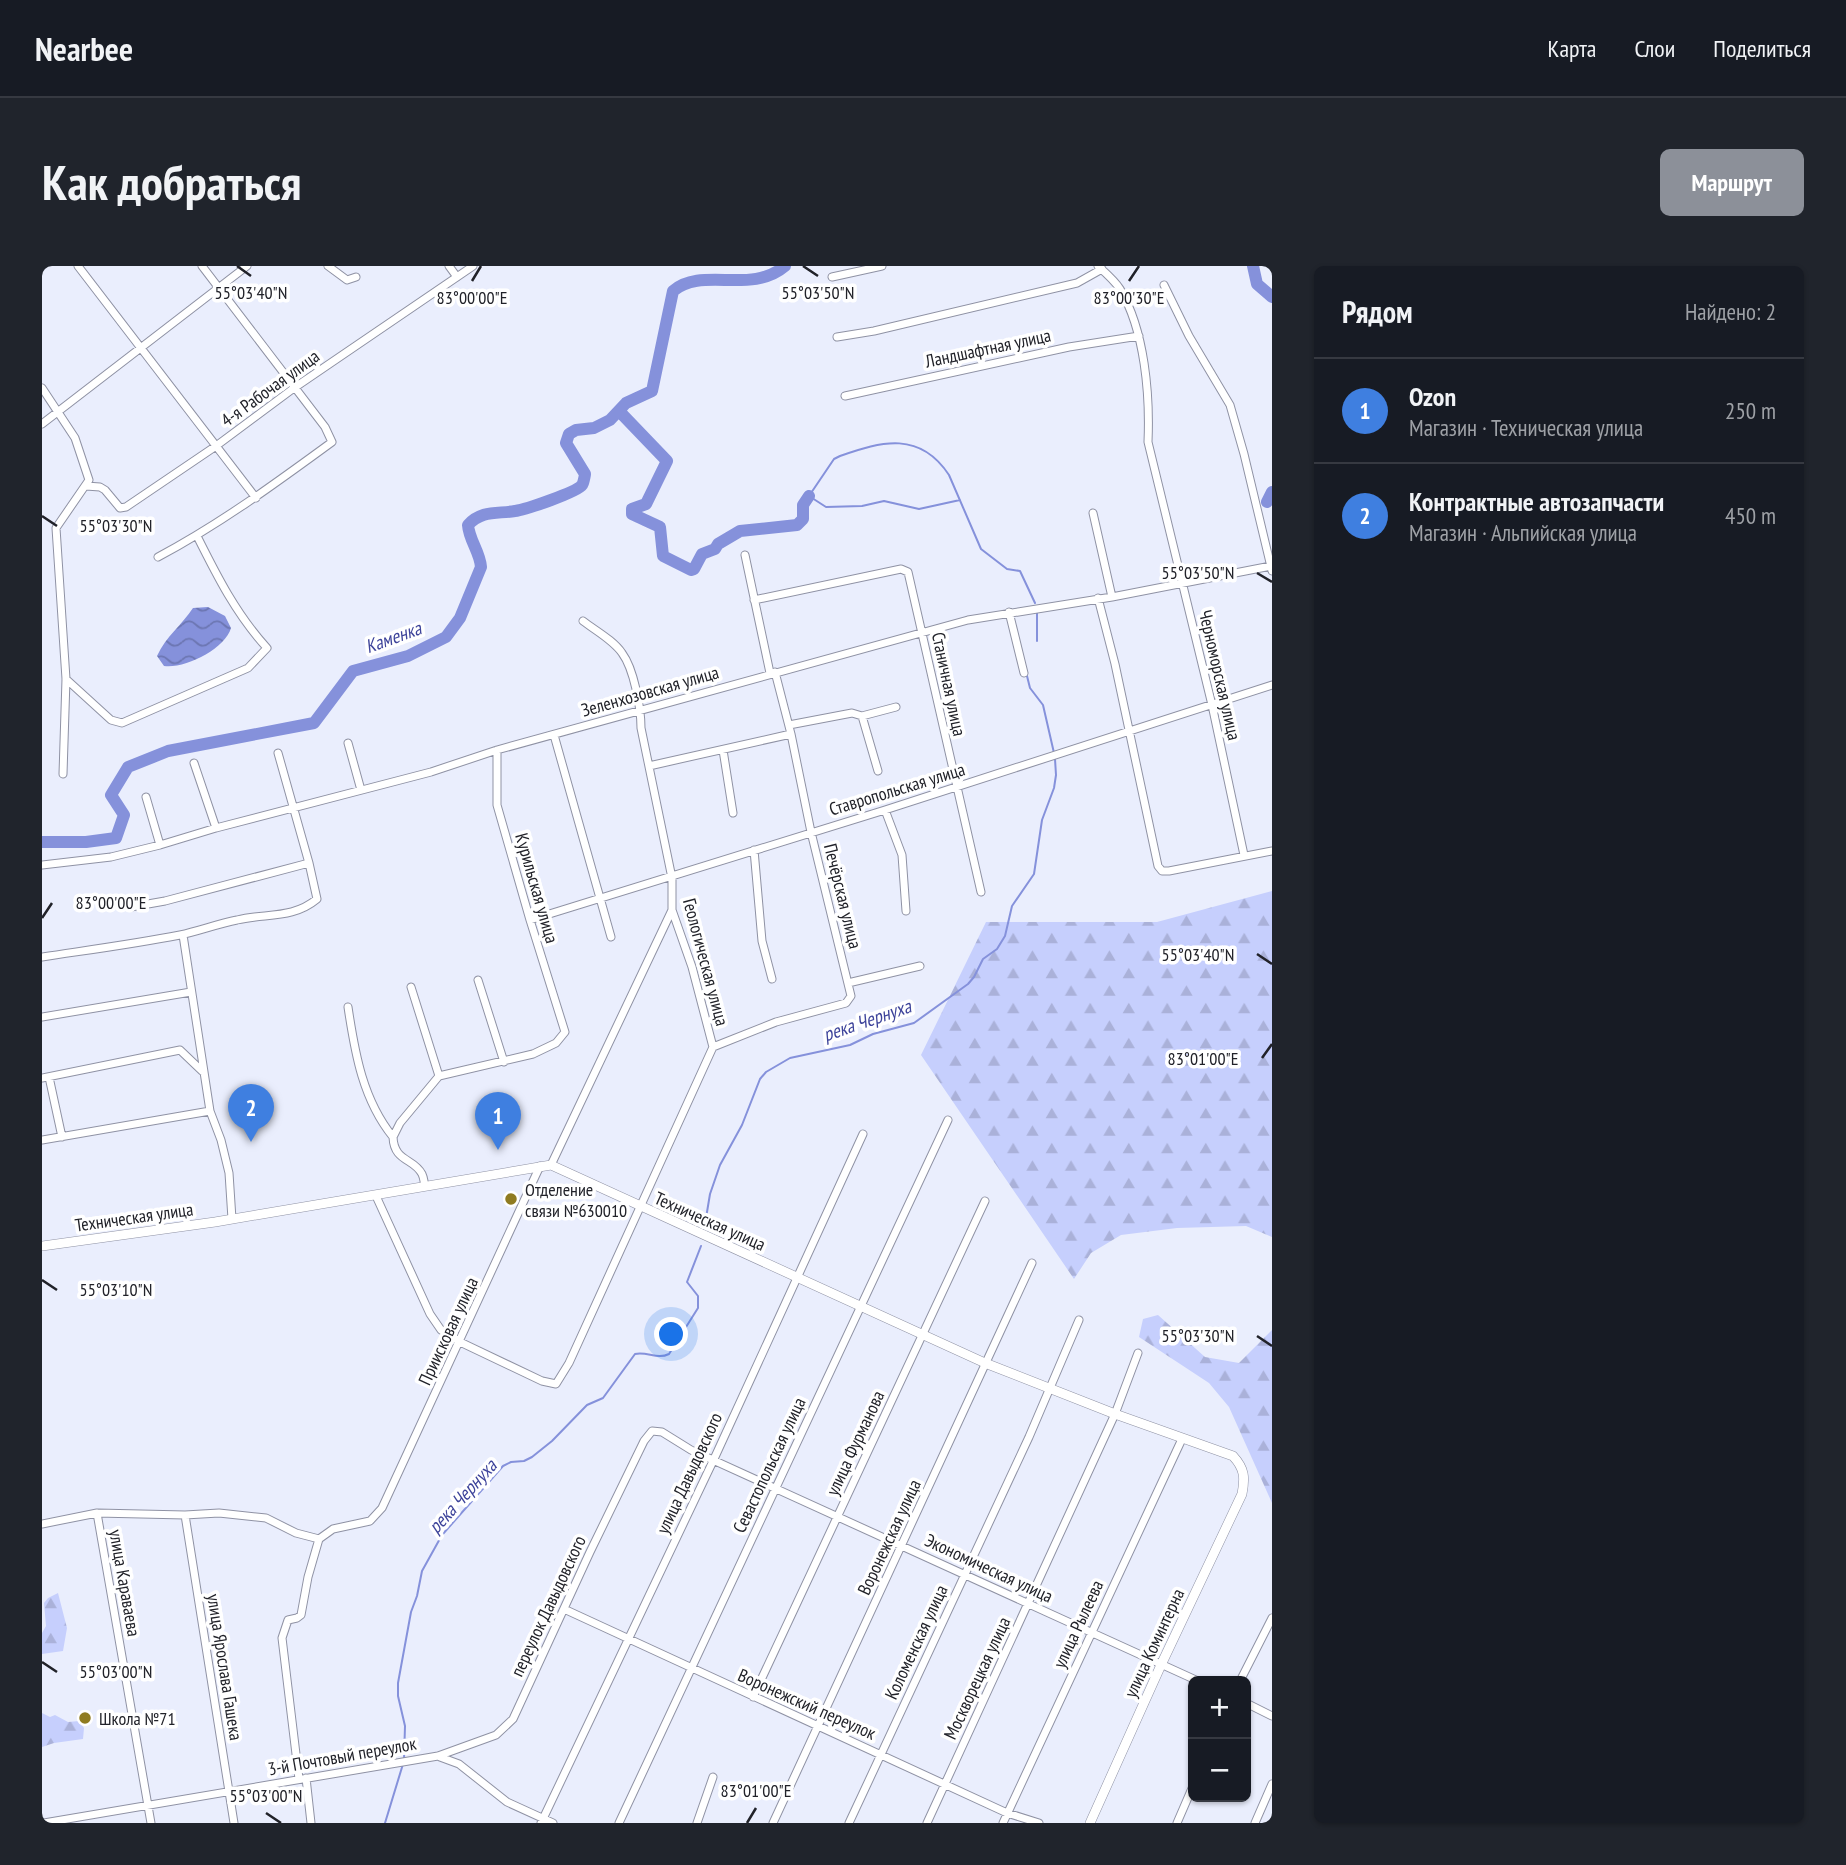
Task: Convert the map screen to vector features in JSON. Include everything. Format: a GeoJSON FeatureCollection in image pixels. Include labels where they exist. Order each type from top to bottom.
{"type":"FeatureCollection","features":[{"type":"Feature","properties":{"kind":"street"},"geometry":{"type":"LineString","coordinates":[[78,266],[256,498]]}},
{"type":"Feature","properties":{"kind":"street"},"geometry":{"type":"LineString","coordinates":[[158,557],[197,536],[256,498],[332,442],[325,427],[202,266]]}},
{"type":"Feature","properties":{"kind":"street"},"geometry":{"type":"LineString","coordinates":[[42,424],[247,266]]}},
{"type":"Feature","properties":{"kind":"street"},"geometry":{"type":"LineString","coordinates":[[328,266],[347,280],[356,277]]}},
{"type":"Feature","properties":{"kind":"street"},"geometry":{"type":"LineString","coordinates":[[449,266],[457,277]]}},
{"type":"Feature","properties":{"kind":"street","name":"4-я Рабочая улица"},"geometry":{"type":"LineString","coordinates":[[86,486],[100,487],[120,508],[126,507],[473,266]]}},
{"type":"Feature","properties":{"kind":"street"},"geometry":{"type":"LineString","coordinates":[[832,277],[882,266]]}},
{"type":"Feature","properties":{"kind":"street"},"geometry":{"type":"LineString","coordinates":[[837,337],[874,331],[1077,283],[1100,267]]}},
{"type":"Feature","properties":{"kind":"street","name":"Черноморская улица"},"geometry":{"type":"LineString","coordinates":[[1100,267],[1120,288],[1139,336],[1149,424],[1148,442],[1212,705],[1244,855]]}},
{"type":"Feature","properties":{"kind":"street"},"geometry":{"type":"LineString","coordinates":[[1164,285],[1189,336],[1230,405],[1271,568]]}},
{"type":"Feature","properties":{"kind":"street","name":"Ландшафтная улица"},"geometry":{"type":"LineString","coordinates":[[845,396],[1069,347],[1139,336]]}},
{"type":"Feature","properties":{"kind":"street"},"geometry":{"type":"LineString","coordinates":[[42,388],[75,438],[89,480],[57,528],[66,679],[63,774]]}},
{"type":"Feature","properties":{"kind":"street"},"geometry":{"type":"LineString","coordinates":[[1093,513],[1112,597]]}},
{"type":"Feature","properties":{"kind":"street"},"geometry":{"type":"LineString","coordinates":[[66,679],[111,720],[122,723],[248,668],[267,648],[226,592],[197,536]]}},
{"type":"Feature","properties":{"kind":"street","name":"Печёрская улица"},"geometry":{"type":"LineString","coordinates":[[713,1047],[776,1022],[846,1003],[851,996],[811,832],[789,725],[772,673],[745,555]]}},
{"type":"Feature","properties":{"kind":"street","name":"Зеленхозовская улица"},"geometry":{"type":"LineString","coordinates":[[42,865],[111,857],[160,845],[431,772],[497,750],[968,620],[1271,568]]}},
{"type":"Feature","properties":{"kind":"street","name":"Станичная улица"},"geometry":{"type":"LineString","coordinates":[[754,600],[901,569],[908,572],[981,892]]}},
{"type":"Feature","properties":{"kind":"street"},"geometry":{"type":"LineString","coordinates":[[1098,598],[1158,866],[1162,871],[1169,871],[1272,850]]}},
{"type":"Feature","properties":{"kind":"street"},"geometry":{"type":"LineString","coordinates":[[1009,612],[1024,673]]}},
{"type":"Feature","properties":{"kind":"street","name":"Геологическая улица"},"geometry":{"type":"LineString","coordinates":[[460,1342],[542,1381],[556,1384],[569,1363],[713,1047],[690,957],[672,910],[671,878],[642,728],[641,710],[626,659],[621,651],[583,621]]}},
{"type":"Feature","properties":{"kind":"street","name":"Ставропольская улица"},"geometry":{"type":"LineString","coordinates":[[530,920],[956,788],[1272,685]]}},
{"type":"Feature","properties":{"kind":"street"},"geometry":{"type":"LineString","coordinates":[[789,725],[852,713],[862,716],[897,707]]}},
{"type":"Feature","properties":{"kind":"street"},"geometry":{"type":"LineString","coordinates":[[862,716],[878,771]]}},
{"type":"Feature","properties":{"kind":"street"},"geometry":{"type":"LineString","coordinates":[[649,766],[791,734]]}},
{"type":"Feature","properties":{"kind":"street"},"geometry":{"type":"LineString","coordinates":[[554,735],[611,937]]}},
{"type":"Feature","properties":{"kind":"street"},"geometry":{"type":"LineString","coordinates":[[348,743],[361,790]]}},
{"type":"Feature","properties":{"kind":"street","name":"Курильская улица"},"geometry":{"type":"LineString","coordinates":[[497,750],[497,805],[565,1032],[556,1043],[504,1062]]}},
{"type":"Feature","properties":{"kind":"street"},"geometry":{"type":"LineString","coordinates":[[723,750],[733,813]]}},
{"type":"Feature","properties":{"kind":"street"},"geometry":{"type":"LineString","coordinates":[[42,957],[183,934],[246,918],[271,914],[287,915],[308,907],[317,899],[278,753]]}},
{"type":"Feature","properties":{"kind":"street"},"geometry":{"type":"LineString","coordinates":[[194,763],[216,828]]}},
{"type":"Feature","properties":{"kind":"street"},"geometry":{"type":"LineString","coordinates":[[146,797],[160,845]]}},
{"type":"Feature","properties":{"kind":"street"},"geometry":{"type":"LineString","coordinates":[[885,810],[902,855],[906,911]]}},
{"type":"Feature","properties":{"kind":"street"},"geometry":{"type":"LineString","coordinates":[[754,850],[762,941],[772,979]]}},
{"type":"Feature","properties":{"kind":"street"},"geometry":{"type":"LineString","coordinates":[[131,907],[165,901],[309,863]]}},
{"type":"Feature","properties":{"kind":"street"},"geometry":{"type":"LineString","coordinates":[[551,1165],[672,910]]}},
{"type":"Feature","properties":{"kind":"street"},"geometry":{"type":"LineString","coordinates":[[183,934],[210,1111],[229,1173],[232,1219]]}},
{"type":"Feature","properties":{"kind":"street"},"geometry":{"type":"LineString","coordinates":[[848,983],[920,966]]}},
{"type":"Feature","properties":{"kind":"street"},"geometry":{"type":"LineString","coordinates":[[393,1137],[400,1123],[439,1076],[504,1062],[478,980]]}},
{"type":"Feature","properties":{"kind":"street"},"geometry":{"type":"LineString","coordinates":[[411,987],[439,1076]]}},
{"type":"Feature","properties":{"kind":"street"},"geometry":{"type":"LineString","coordinates":[[42,1017],[191,992]]}},
{"type":"Feature","properties":{"kind":"street"},"geometry":{"type":"LineString","coordinates":[[348,1007],[355,1050],[369,1098],[378,1118],[393,1137],[398,1152],[404,1161],[421,1172],[425,1186]]}},
{"type":"Feature","properties":{"kind":"street"},"geometry":{"type":"LineString","coordinates":[[62,1137],[46,1078],[180,1050],[203,1072]]}},
{"type":"Feature","properties":{"kind":"street"},"geometry":{"type":"LineString","coordinates":[[42,1140],[210,1111]]}},
{"type":"Feature","properties":{"kind":"street","name":"Севастопольская улица"},"geometry":{"type":"LineString","coordinates":[[619,1823],[948,1120]]}},
{"type":"Feature","properties":{"kind":"street","name":"улица Давыдовского"},"geometry":{"type":"LineString","coordinates":[[542,1821],[713,1460],[863,1134]]}},
{"type":"Feature","properties":{"kind":"street","name":"Техническая улица"},"geometry":{"type":"LineString","coordinates":[[42,1246],[232,1219],[551,1165],[985,1363],[1115,1414],[1233,1456],[1241,1464],[1245,1477]]}},
{"type":"Feature","properties":{"kind":"street","name":"Приисковая улица"},"geometry":{"type":"LineString","coordinates":[[319,1539],[333,1529],[370,1521],[382,1508],[540,1166]]}},
{"type":"Feature","properties":{"kind":"street"},"geometry":{"type":"LineString","coordinates":[[376,1196],[435,1324],[460,1342]]}},
{"type":"Feature","properties":{"kind":"street","name":"улица Фурманова"},"geometry":{"type":"LineString","coordinates":[[753,1697],[985,1201]]}},
{"type":"Feature","properties":{"kind":"street","name":"Воронежская улица"},"geometry":{"type":"LineString","coordinates":[[773,1823],[1032,1263]]}},
{"type":"Feature","properties":{"kind":"street","name":"Коломенская улица"},"geometry":{"type":"LineString","coordinates":[[849,1823],[965,1575],[1079,1320]]}},
{"type":"Feature","properties":{"kind":"street","name":"Москворецкая улица"},"geometry":{"type":"LineString","coordinates":[[927,1823],[1115,1414],[1138,1353]]}},
{"type":"Feature","properties":{"kind":"street","name":"Экономическая улица"},"geometry":{"type":"LineString","coordinates":[[652,1431],[662,1432],[691,1450],[1188,1677]]}},
{"type":"Feature","properties":{"kind":"street","name":"переулок Давыдовского"},"geometry":{"type":"LineString","coordinates":[[438,1756],[496,1735],[513,1719],[638,1454],[652,1431]]}},
{"type":"Feature","properties":{"kind":"street","name":"улица Рылеева"},"geometry":{"type":"LineString","coordinates":[[1003,1823],[1182,1439]]}},
{"type":"Feature","properties":{"kind":"street","name":"улица Коминтерна"},"geometry":{"type":"LineString","coordinates":[[1090,1823],[1161,1665],[1228,1526],[1242,1494],[1245,1477]]}},
{"type":"Feature","properties":{"kind":"street"},"geometry":{"type":"LineString","coordinates":[[42,1524],[97,1513],[219,1513],[266,1518],[296,1533],[319,1539],[301,1615],[288,1620],[282,1637],[311,1823]]}},
{"type":"Feature","properties":{"kind":"street","name":"улица Караваева"},"geometry":{"type":"LineString","coordinates":[[97,1513],[151,1823]]}},
{"type":"Feature","properties":{"kind":"street","name":"улица Ярослава Гашека"},"geometry":{"type":"LineString","coordinates":[[185,1515],[233,1823]]}},
{"type":"Feature","properties":{"kind":"street","name":"Воронежский переулок"},"geometry":{"type":"LineString","coordinates":[[564,1609],[1007,1813],[1039,1823]]}},
{"type":"Feature","properties":{"kind":"street"},"geometry":{"type":"LineString","coordinates":[[1243,1676],[1272,1618]]}},
{"type":"Feature","properties":{"kind":"street"},"geometry":{"type":"LineString","coordinates":[[1251,1706],[1272,1716]]}},
{"type":"Feature","properties":{"kind":"street"},"geometry":{"type":"LineString","coordinates":[[438,1756],[459,1763],[507,1802],[542,1821],[553,1823]]}},
{"type":"Feature","properties":{"kind":"street","name":"3-й Почтовый переулок"},"geometry":{"type":"LineString","coordinates":[[44,1823],[438,1756]]}},
{"type":"Feature","properties":{"kind":"street"},"geometry":{"type":"LineString","coordinates":[[697,1823],[713,1777]]}},
{"type":"Feature","properties":{"kind":"street"},"geometry":{"type":"LineString","coordinates":[[1255,1823],[1272,1784]]}},
{"type":"Feature","properties":{"kind":"street"},"geometry":{"type":"LineString","coordinates":[[1177,1823],[1188,1798]]}},
{"type":"Feature","properties":{"kind":"green space"},"geometry":{"type":"Polygon","coordinates":[[[1272,891],[1272,1237],[1246,1226],[1177,1228],[1121,1235],[1091,1253],[1074,1279],[921,1055],[986,922],[1157,922],[1272,891]]]}},
{"type":"Feature","properties":{"kind":"green space"},"geometry":{"type":"Polygon","coordinates":[[[1158,1315],[1205,1357],[1239,1363],[1272,1330],[1272,1503],[1229,1407],[1209,1383],[1139,1337],[1143,1319],[1158,1315]]]}},
{"type":"Feature","properties":{"kind":"green space"},"geometry":{"type":"Polygon","coordinates":[[[58,1593],[67,1628],[63,1651],[42,1654],[42,1633],[46,1626],[44,1603],[58,1593]]]}},
{"type":"Feature","properties":{"kind":"green space"},"geometry":{"type":"Polygon","coordinates":[[[42,1713],[50,1717],[55,1715],[68,1722],[79,1721],[84,1728],[83,1739],[42,1747],[42,1713]]]}},
{"type":"Feature","properties":{"kind":"water"},"geometry":{"type":"Polygon","coordinates":[[[208,607],[225,616],[231,628],[227,636],[213,650],[193,661],[164,666],[157,656],[165,642],[193,608],[208,607]]]}},
{"type":"Feature","properties":{"kind":"waterway","name":"Каменка"},"geometry":{"type":"LineString","coordinates":[[42,842],[86,842],[116,838],[124,815],[111,795],[128,767],[168,751],[314,723],[353,671],[408,656],[446,637],[460,618],[481,567],[468,525],[490,513],[529,508],[582,485],[585,474],[566,443],[569,434],[576,430],[594,428],[610,420],[626,403],[652,391],[673,291],[698,281],[757,279],[785,266]]}},
{"type":"Feature","properties":{"kind":"waterway"},"geometry":{"type":"LineString","coordinates":[[1253,266],[1257,284],[1272,297]]}},
{"type":"Feature","properties":{"kind":"waterway"},"geometry":{"type":"LineString","coordinates":[[619,411],[667,461],[646,504],[632,509],[632,514],[660,527],[663,556],[691,570],[702,554],[715,549],[718,544],[740,531],[797,525],[803,519],[803,505],[809,496]]}},
{"type":"Feature","properties":{"kind":"waterway","name":"река Чернуха"},"geometry":{"type":"LineString","coordinates":[[960,500],[919,509],[884,501],[862,506],[826,507],[809,496],[834,459],[840,456],[871,446],[899,443],[926,451],[949,475],[981,549],[1007,569],[1020,571],[1035,603]]}},
{"type":"Feature","properties":{"kind":"waterway"},"geometry":{"type":"LineString","coordinates":[[1267,502],[1272,492]]}},
{"type":"Feature","properties":{"kind":"waterway","name":"река Чернуха"},"geometry":{"type":"LineString","coordinates":[[1037,613],[1037,641]]}},
{"type":"Feature","properties":{"kind":"waterway","name":"река Чернуха"},"geometry":{"type":"LineString","coordinates":[[1027,676],[1030,688],[1043,705],[1054,753]]}},
{"type":"Feature","properties":{"kind":"waterway","name":"река Чернуха"},"geometry":{"type":"LineString","coordinates":[[705,1224],[710,1194],[720,1165],[742,1125],[760,1079],[766,1072],[790,1058],[850,1045],[873,1034],[914,1023],[968,984],[983,959],[997,949],[1005,936],[1012,906],[1034,874],[1042,820],[1054,788],[1055,759]]}},
{"type":"Feature","properties":{"kind":"waterway","name":"река Чернуха"},"geometry":{"type":"LineString","coordinates":[[404,1759],[405,1726],[398,1683],[411,1612],[422,1571],[442,1535],[503,1466],[532,1457],[552,1441],[587,1405],[603,1398],[635,1354],[669,1354],[698,1308],[698,1296],[687,1282],[701,1246]]}},
{"type":"Feature","properties":{"kind":"waterway","name":"река Чернуха"},"geometry":{"type":"LineString","coordinates":[[385,1823],[403,1764]]}},
{"type":"Feature","properties":{"kind":"place","name":"Контрактные автозапчасти"},"geometry":{"type":"Point","coordinates":[251,1142]}},
{"type":"Feature","properties":{"kind":"place","name":"Ozon"},"geometry":{"type":"Point","coordinates":[498,1150]}},
{"type":"Feature","properties":{"kind":"place","name":"Отделение связи №630010"},"geometry":{"type":"Point","coordinates":[511,1199]}},
{"type":"Feature","properties":{"kind":"place","name":"Школа №71"},"geometry":{"type":"Point","coordinates":[85,1718]}}]}
